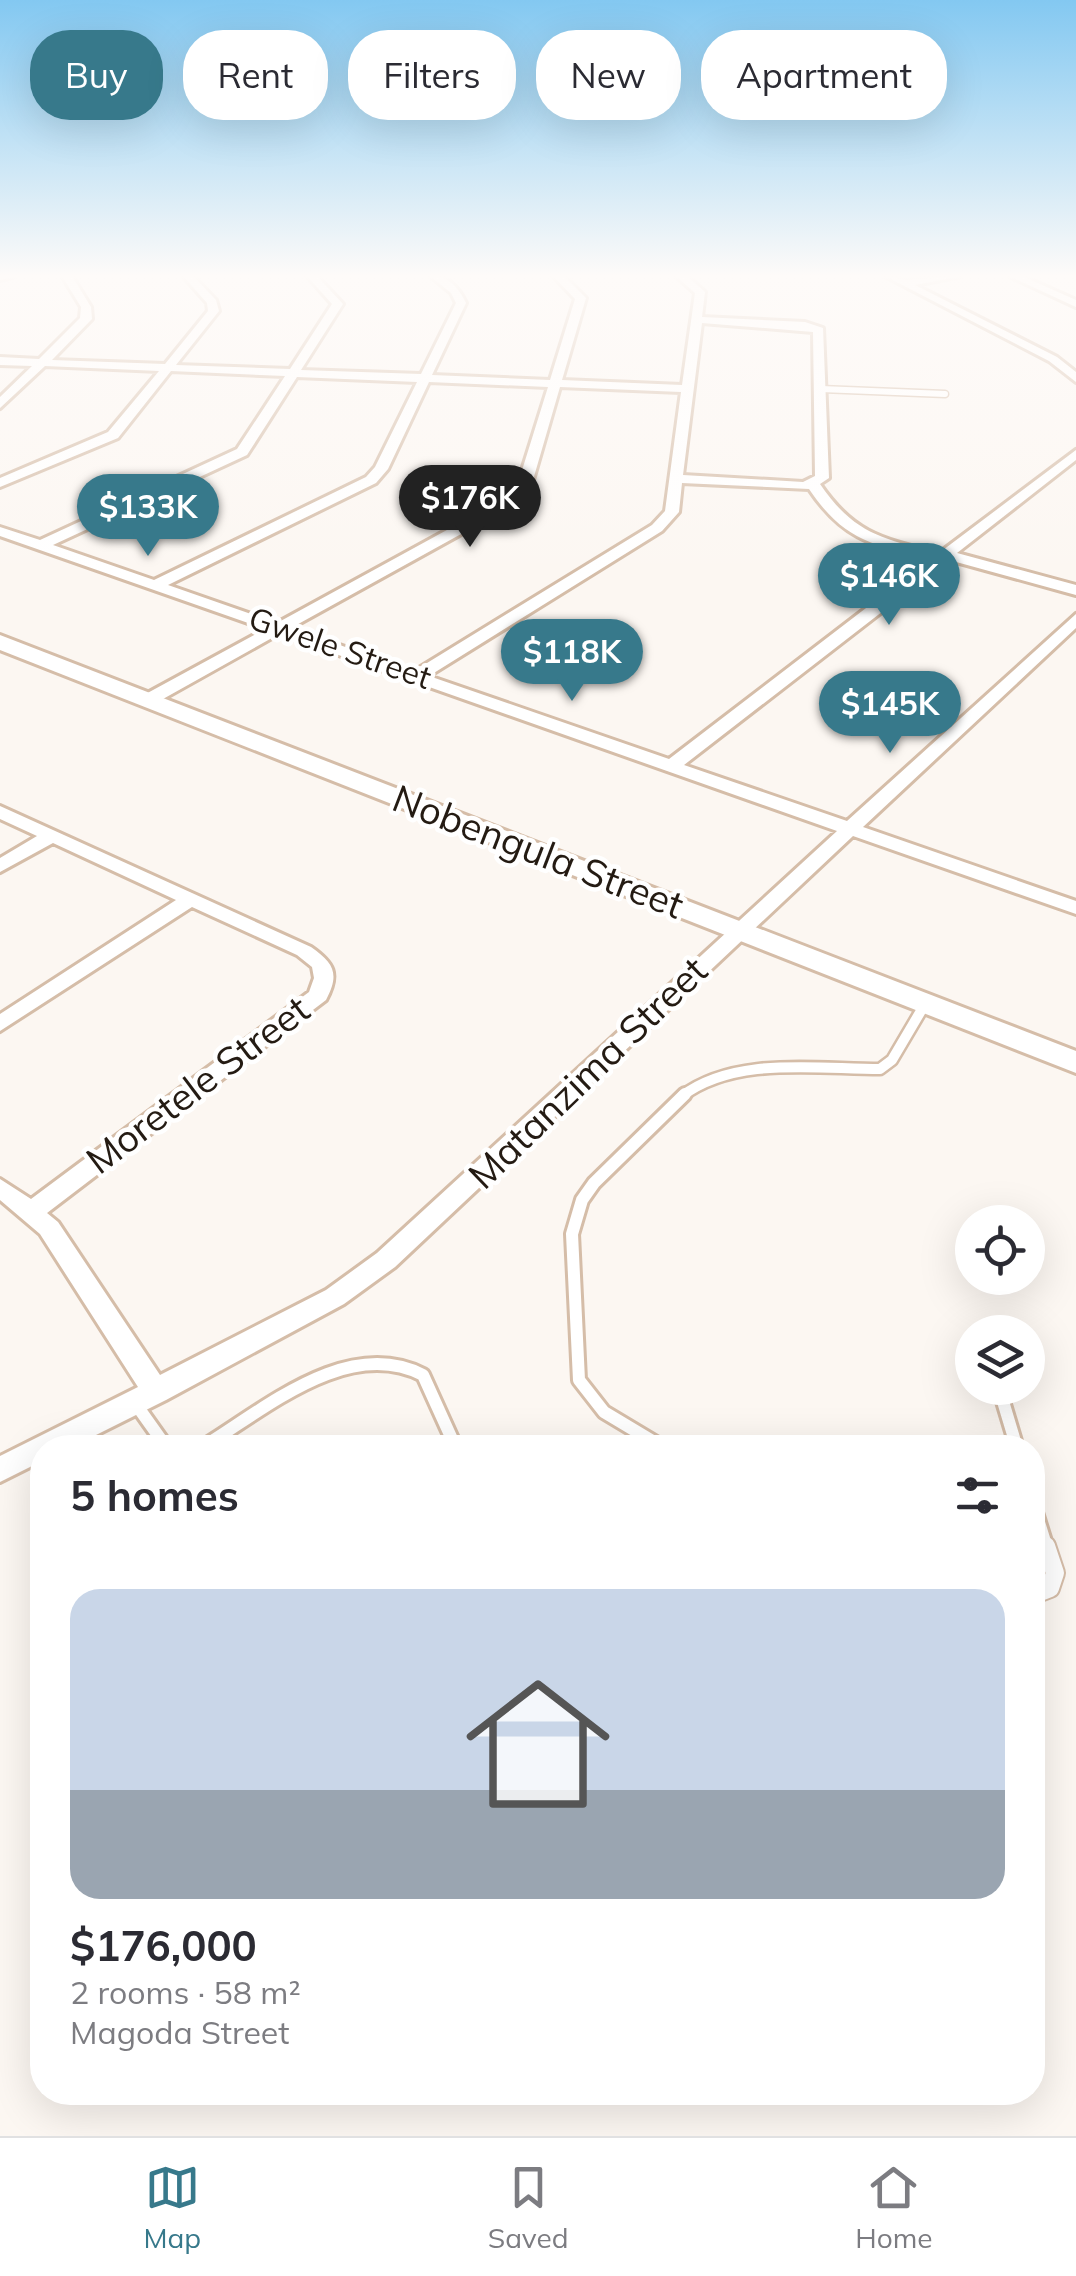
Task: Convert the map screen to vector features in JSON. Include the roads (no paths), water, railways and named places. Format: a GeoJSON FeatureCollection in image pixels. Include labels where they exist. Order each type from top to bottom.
{"type":"FeatureCollection","features":[{"type":"Feature","properties":{"kind":"street"},"geometry":{"type":"LineString","coordinates":[[0,404],[30,376]]}},
{"type":"Feature","properties":{"kind":"street"},"geometry":{"type":"LineString","coordinates":[[0,483],[113,435],[162,376]]}},
{"type":"Feature","properties":{"kind":"street"},"geometry":{"type":"LineString","coordinates":[[41,545],[234,458],[248,446],[294,376]]}},
{"type":"Feature","properties":{"kind":"street"},"geometry":{"type":"LineString","coordinates":[[392,376],[690,389]]}},
{"type":"Feature","properties":{"kind":"street"},"geometry":{"type":"LineString","coordinates":[[148,700],[514,499],[526,480],[558,376]]}},
{"type":"Feature","properties":{"kind":"street"},"geometry":{"type":"LineString","coordinates":[[418,675],[657,528],[672,512],[692,376]]}},
{"type":"Feature","properties":{"kind":"street"},"geometry":{"type":"LineString","coordinates":[[677,480],[813,484],[822,478],[821,376]]}},
{"type":"Feature","properties":{"kind":"street"},"geometry":{"type":"LineString","coordinates":[[155,585],[371,480],[427,377]]}},
{"type":"Feature","properties":{"kind":"street"},"geometry":{"type":"LineString","coordinates":[[673,765],[1076,454]]}},
{"type":"Feature","properties":{"kind":"street"},"geometry":{"type":"LineString","coordinates":[[813,484],[831,515],[851,532],[1076,590]]}},
{"type":"Feature","properties":{"kind":"street","name":"Gwele Street"},"geometry":{"type":"LineString","coordinates":[[0,530],[847,828],[1072,899]]}},
{"type":"Feature","properties":{"kind":"street","name":"Matanzima Street"},"geometry":{"type":"LineString","coordinates":[[69,1435],[335,1297],[386,1260],[444,1211],[738,930],[1076,619]]}},
{"type":"Feature","properties":{"kind":"street","name":"Nobengula Street"},"geometry":{"type":"LineString","coordinates":[[0,642],[1076,1063]]}},
{"type":"Feature","properties":{"kind":"street","name":"Moretele Street"},"geometry":{"type":"LineString","coordinates":[[0,812],[304,951],[322,964],[325,978],[318,995],[32,1210]]}},
{"type":"Feature","properties":{"kind":"street"},"geometry":{"type":"LineString","coordinates":[[0,866],[53,836]]}},
{"type":"Feature","properties":{"kind":"street"},"geometry":{"type":"LineString","coordinates":[[0,1024],[191,899]]}},
{"type":"Feature","properties":{"kind":"street"},"geometry":{"type":"LineString","coordinates":[[0,1187],[49,1228],[145,1397]]}},
{"type":"Feature","properties":{"kind":"street","name":"Matanzima Street"},"geometry":{"type":"LineString","coordinates":[[0,1470],[30,1455]]}},
{"type":"Feature","properties":{"kind":"lane"},"geometry":{"type":"LineString","coordinates":[[821,389],[945,394]]}},
{"type":"Feature","properties":{"kind":"lane"},"geometry":{"type":"LineString","coordinates":[[641,1435],[588,1400],[579,1380],[572,1234],[582,1200],[677,1100],[706,1078],[748,1070],[880,1069],[892,1060],[925,1004]]}},
{"type":"Feature","properties":{"kind":"lane"},"geometry":{"type":"LineString","coordinates":[[224,1435],[336,1372],[360,1363],[385,1362],[422,1375],[450,1435]]}},
{"type":"Feature","properties":{"kind":"lane"},"geometry":{"type":"LineString","coordinates":[[145,1397],[161,1435]]}},
{"type":"Feature","properties":{"kind":"lane"},"geometry":{"type":"LineString","coordinates":[[1004,1405],[1013,1435]]}},
{"type":"Feature","properties":{"kind":"lane"},"geometry":{"type":"LineString","coordinates":[[1045,1543],[1054,1573],[1050,1588],[1045,1590]]}}]}
